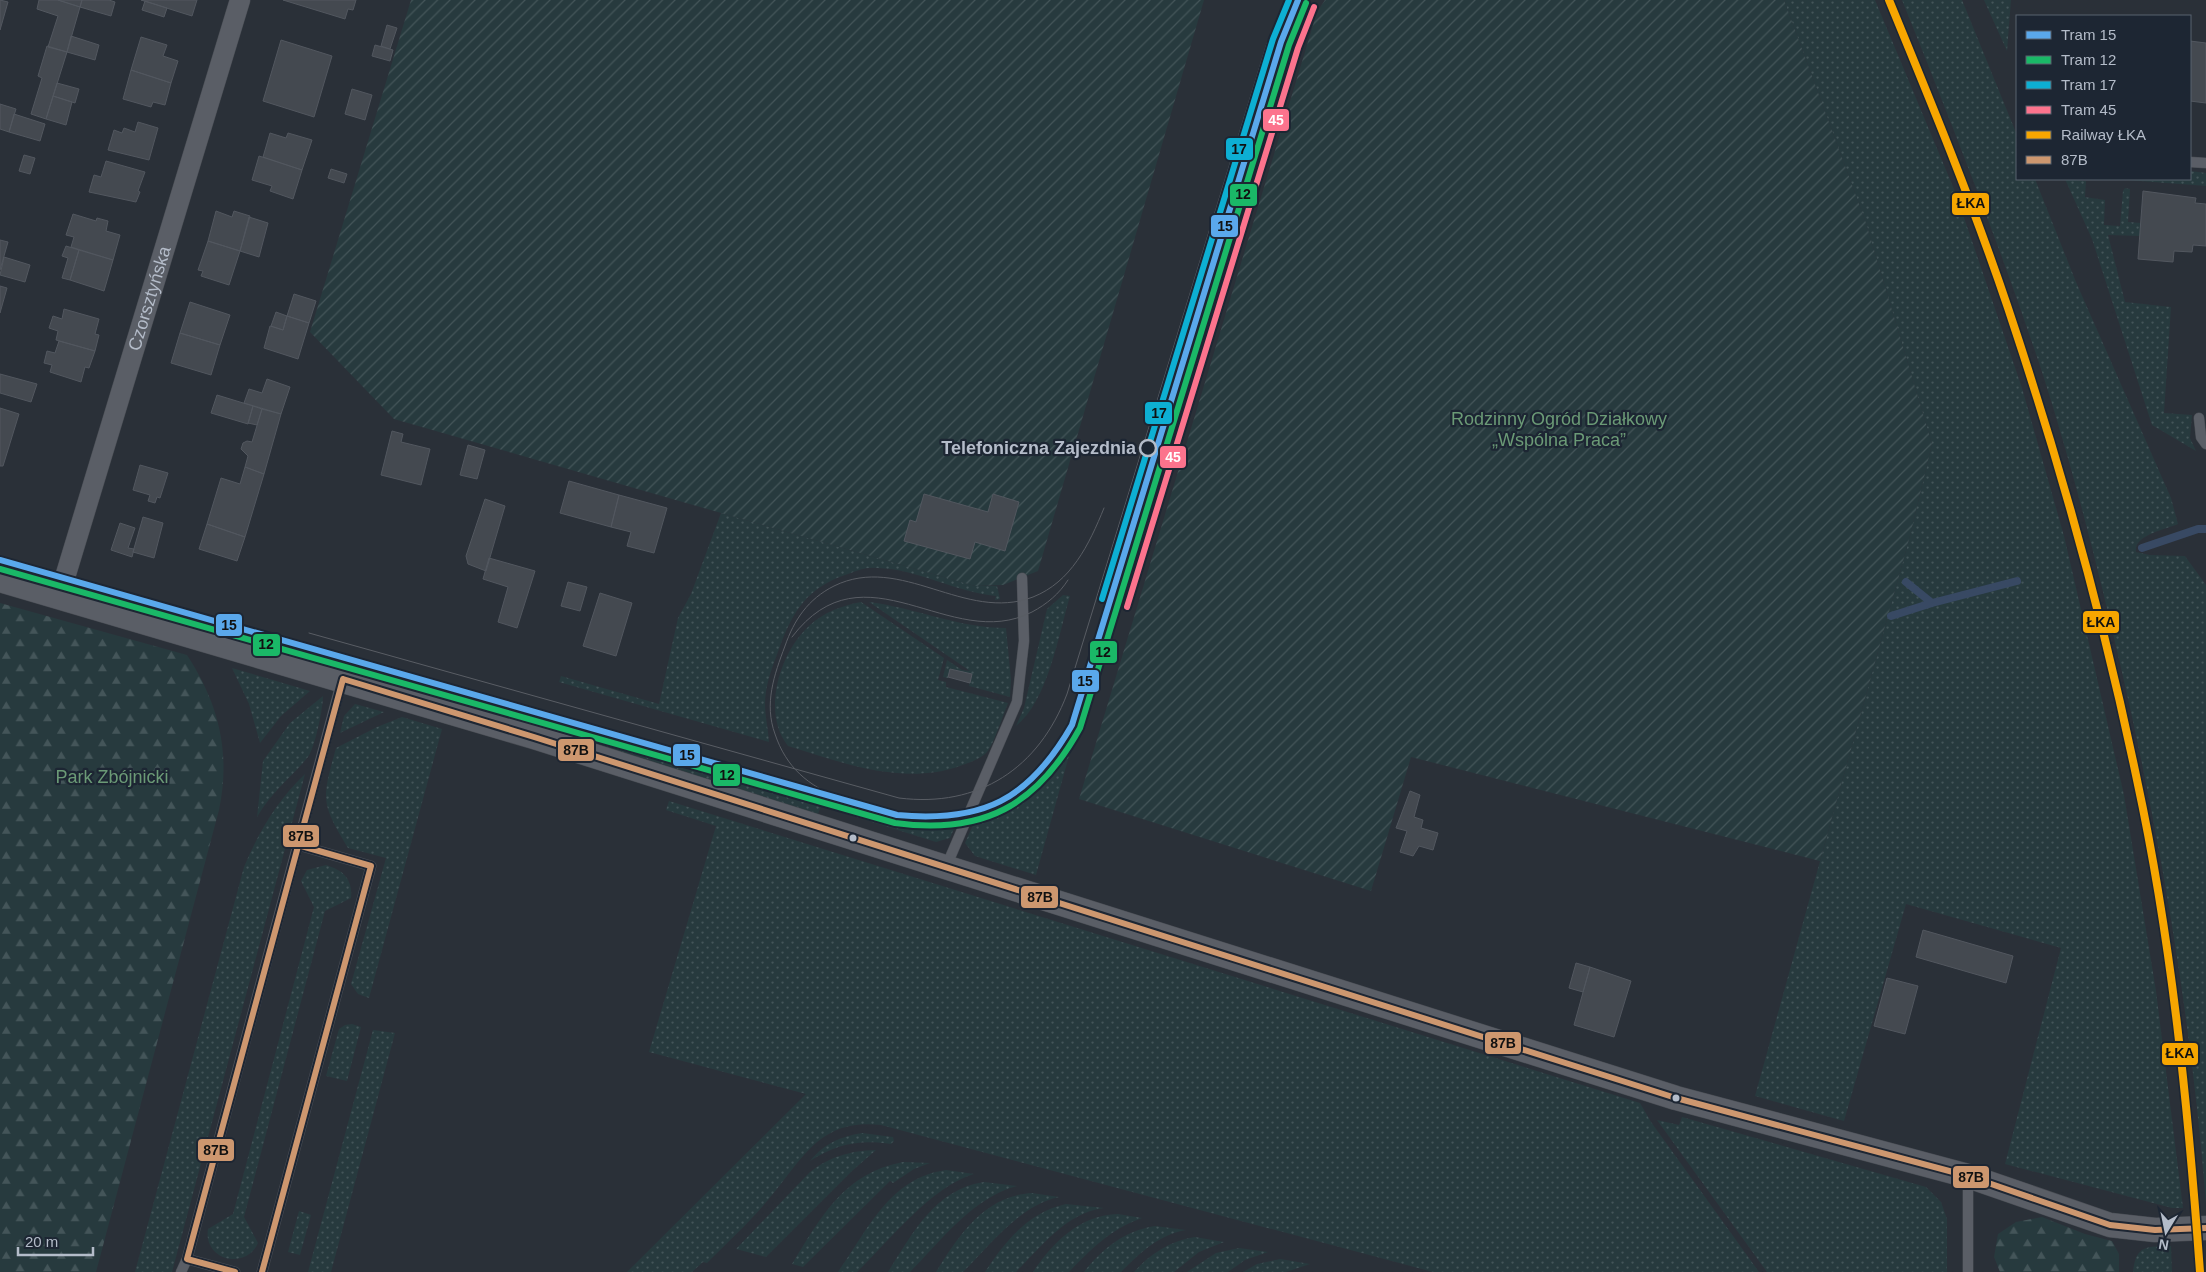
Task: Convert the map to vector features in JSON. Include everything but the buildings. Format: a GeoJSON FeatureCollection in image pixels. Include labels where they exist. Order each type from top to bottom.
{"type":"FeatureCollection","features":[{"type":"Feature","properties":{"kind":"street","name":"Czorsztyńska"},"geometry":{"type":"LineString","coordinates":[[59,597],[240,0]]}},
{"type":"Feature","properties":{"kind":"street"},"geometry":{"type":"LineString","coordinates":[[0,580],[534,736],[1668,1096],[1968,1176],[2110,1225],[2155,1230],[2206,1228]]}},
{"type":"Feature","properties":{"kind":"lane"},"geometry":{"type":"LineString","coordinates":[[2191,162],[2206,163]]}},
{"type":"Feature","properties":{"kind":"lane"},"geometry":{"type":"LineString","coordinates":[[2199,418],[2201,437],[2206,444]]}},
{"type":"Feature","properties":{"kind":"lane"},"geometry":{"type":"LineString","coordinates":[[946,867],[1017,702],[1024,641],[1022,578]]}},
{"type":"Feature","properties":{"kind":"lane"},"geometry":{"type":"LineString","coordinates":[[181,1272],[187,1259],[343,679]]}},
{"type":"Feature","properties":{"kind":"lane"},"geometry":{"type":"LineString","coordinates":[[262,1272],[371,866],[298,845]]}},
{"type":"Feature","properties":{"kind":"lane"},"geometry":{"type":"LineString","coordinates":[[1968,1176],[1968,1272]]}},
{"type":"Feature","properties":{"kind":"lane"},"geometry":{"type":"LineString","coordinates":[[187,1259],[235,1272]]}},
{"type":"Feature","properties":{"kind":"green space"},"geometry":{"type":"Polygon","coordinates":[[[411,0],[1204,0],[1038,571],[1003,585],[975,586],[394,419],[310,332],[411,0]]]}},
{"type":"Feature","properties":{"kind":"green space","name":"Rodzinny Ogród Działkowy „Wspólna Praca”"},"geometry":{"type":"Polygon","coordinates":[[[1325,0],[1784,0],[1866,223],[1932,444],[1910,536],[1820,861],[1411,757],[1371,891],[1079,799],[1317,12],[1325,0]]]}},
{"type":"Feature","properties":{"kind":"green space"},"geometry":{"type":"Polygon","coordinates":[[[1784,0],[1875,0],[1956,194],[2022,388],[2064,536],[2124,795],[2156,991],[2183,1208],[2172,1208],[2005,1164],[2061,948],[1906,904],[1844,1121],[1755,1096],[1910,536],[1932,444],[1866,223],[1784,0]]]}},
{"type":"Feature","properties":{"kind":"green space"},"geometry":{"type":"Polygon","coordinates":[[[1902,0],[1962,0],[2016,133],[2016,180],[2035,180],[2076,282],[2171,498],[2178,524],[2145,537],[2136,546],[2136,552],[2150,555],[2185,556],[2206,585],[2206,1204],[2193,1070],[2174,936],[2137,738],[2122,672],[2076,485],[2043,375],[2010,280],[1902,0]]]}},
{"type":"Feature","properties":{"kind":"green space"},"geometry":{"type":"Polygon","coordinates":[[[1984,0],[2011,0],[2007,51],[1984,0]]]}},
{"type":"Feature","properties":{"kind":"green space"},"geometry":{"type":"Polygon","coordinates":[[[2191,171],[2206,173],[2206,186],[2127,180],[2191,180],[2191,171]]]}},
{"type":"Feature","properties":{"kind":"green space"},"geometry":{"type":"Polygon","coordinates":[[[2065,180],[2086,181],[2085,197],[2105,200],[2104,225],[2120,226],[2123,191],[2125,188],[2130,189],[2128,222],[2141,223],[2140,236],[2108,235],[2125,302],[2171,307],[2164,413],[2192,415],[2190,438],[2196,451],[2152,425],[2092,239],[2065,180]]]}},
{"type":"Feature","properties":{"kind":"green space"},"geometry":{"type":"Polygon","coordinates":[[[721,513],[975,586],[997,586],[1000,599],[995,600],[996,596],[981,594],[892,569],[869,568],[834,579],[822,586],[812,593],[796,612],[784,635],[771,670],[765,699],[769,742],[559,682],[561,676],[659,704],[678,618],[691,594],[721,513]]]}},
{"type":"Feature","properties":{"kind":"green space"},"geometry":{"type":"Polygon","coordinates":[[[1063,595],[1070,596],[1051,666],[1036,700],[1027,715],[1016,726],[1024,708],[1047,609],[1063,595]]]}},
{"type":"Feature","properties":{"kind":"green space"},"geometry":{"type":"Polygon","coordinates":[[[861,602],[944,658],[938,680],[946,682],[946,687],[1008,703],[993,743],[987,752],[967,764],[939,772],[917,774],[873,770],[788,746],[780,732],[776,717],[775,700],[777,683],[790,651],[809,626],[821,617],[840,608],[861,602]]]}},
{"type":"Feature","properties":{"kind":"green space"},"geometry":{"type":"Polygon","coordinates":[[[869,602],[971,625],[1006,628],[1011,680],[1010,697],[969,686],[971,674],[950,669],[948,678],[943,677],[947,660],[962,670],[970,671],[869,602]]]}},
{"type":"Feature","properties":{"kind":"green space","name":"Park Zbójnicki"},"geometry":{"type":"Polygon","coordinates":[[[0,603],[187,655],[207,692],[220,730],[223,749],[224,769],[219,810],[96,1272],[0,1272],[0,603]]]}},
{"type":"Feature","properties":{"kind":"green space"},"geometry":{"type":"Polygon","coordinates":[[[232,668],[310,691],[281,716],[260,743],[249,704],[232,668]]]}},
{"type":"Feature","properties":{"kind":"green space"},"geometry":{"type":"Polygon","coordinates":[[[323,696],[318,728],[311,752],[269,799],[257,817],[263,761],[290,723],[323,696]]]}},
{"type":"Feature","properties":{"kind":"green space"},"geometry":{"type":"Polygon","coordinates":[[[355,704],[384,712],[340,733],[344,716],[355,704]]]}},
{"type":"Feature","properties":{"kind":"green space"},"geometry":{"type":"Polygon","coordinates":[[[1082,709],[1036,875],[975,856],[965,843],[976,818],[996,811],[1013,802],[1042,777],[1055,763],[1065,746],[1082,709]]]}},
{"type":"Feature","properties":{"kind":"green space"},"geometry":{"type":"Polygon","coordinates":[[[402,717],[442,729],[369,998],[358,994],[351,984],[386,858],[348,848],[328,810],[326,790],[336,748],[377,727],[402,717]]]}},
{"type":"Feature","properties":{"kind":"green space"},"geometry":{"type":"Polygon","coordinates":[[[547,721],[883,817],[921,824],[956,824],[950,838],[936,842],[821,806],[818,814],[548,728],[547,721]]]}},
{"type":"Feature","properties":{"kind":"green space"},"geometry":{"type":"Polygon","coordinates":[[[305,774],[172,1272],[135,1272],[244,867],[256,841],[277,806],[305,774]]]}},
{"type":"Feature","properties":{"kind":"green space"},"geometry":{"type":"Polygon","coordinates":[[[669,801],[1640,1103],[1651,1122],[1759,1272],[1433,1272],[881,1125],[860,1125],[842,1128],[814,1144],[754,1216],[707,1263],[703,1262],[692,1272],[627,1272],[806,1094],[649,1052],[716,826],[666,810],[669,801]]]}},
{"type":"Feature","properties":{"kind":"green space"},"geometry":{"type":"Polygon","coordinates":[[[326,865],[346,876],[350,886],[351,898],[325,911],[244,1217],[258,1243],[252,1252],[244,1257],[236,1259],[227,1258],[218,1254],[212,1248],[208,1240],[208,1229],[233,1214],[314,907],[301,881],[307,870],[326,865]]]}},
{"type":"Feature","properties":{"kind":"green space"},"geometry":{"type":"Polygon","coordinates":[[[352,1024],[361,1027],[347,1081],[326,1076],[339,1029],[345,1025],[352,1024]]]}},
{"type":"Feature","properties":{"kind":"green space"},"geometry":{"type":"Polygon","coordinates":[[[373,1030],[395,1033],[331,1272],[308,1272],[373,1030]]]}},
{"type":"Feature","properties":{"kind":"green space"},"geometry":{"type":"Polygon","coordinates":[[[1682,1117],[1926,1187],[1941,1202],[1947,1219],[1947,1272],[1767,1272],[1657,1120],[1679,1125],[1682,1117]]]}},
{"type":"Feature","properties":{"kind":"green space"},"geometry":{"type":"Polygon","coordinates":[[[862,1133],[893,1137],[894,1141],[891,1144],[869,1142],[849,1144],[829,1150],[810,1161],[827,1145],[862,1133]]]}},
{"type":"Feature","properties":{"kind":"green space"},"geometry":{"type":"Polygon","coordinates":[[[876,1150],[852,1171],[766,1257],[736,1249],[810,1172],[841,1155],[876,1150]]]}},
{"type":"Feature","properties":{"kind":"green space"},"geometry":{"type":"Polygon","coordinates":[[[903,1162],[930,1163],[914,1169],[893,1183],[890,1181],[803,1267],[792,1264],[824,1214],[850,1187],[865,1176],[882,1168],[903,1162]]]}},
{"type":"Feature","properties":{"kind":"green space"},"geometry":{"type":"Polygon","coordinates":[[[946,1170],[974,1174],[958,1180],[927,1202],[857,1272],[838,1272],[870,1223],[895,1195],[909,1183],[926,1175],[946,1170]]]}},
{"type":"Feature","properties":{"kind":"green space"},"geometry":{"type":"Polygon","coordinates":[[[984,1182],[1017,1186],[986,1200],[972,1210],[910,1272],[888,1272],[916,1229],[938,1204],[967,1186],[984,1182]]]}},
{"type":"Feature","properties":{"kind":"green space"},"geometry":{"type":"Polygon","coordinates":[[[1032,1193],[1059,1197],[1045,1202],[1018,1217],[963,1272],[936,1272],[954,1244],[975,1220],[987,1210],[1000,1201],[1032,1193]]]}},
{"type":"Feature","properties":{"kind":"green space"},"geometry":{"type":"Polygon","coordinates":[[[1066,1204],[1104,1208],[1078,1216],[1066,1224],[1045,1242],[1016,1272],[985,1272],[1001,1249],[1019,1229],[1041,1214],[1066,1204]]]}},
{"type":"Feature","properties":{"kind":"green space"},"geometry":{"type":"Polygon","coordinates":[[[299,1211],[311,1215],[300,1255],[288,1252],[299,1211]]]}},
{"type":"Feature","properties":{"kind":"green space"},"geometry":{"type":"Polygon","coordinates":[[[1118,1214],[1142,1218],[1111,1234],[1069,1272],[1033,1272],[1049,1250],[1069,1232],[1092,1219],[1118,1214]]]}},
{"type":"Feature","properties":{"kind":"green space"},"geometry":{"type":"Polygon","coordinates":[[[2042,1217],[2085,1234],[2112,1241],[2119,1254],[2119,1272],[2000,1272],[1994,1257],[1998,1234],[2016,1222],[2042,1217]]]}},
{"type":"Feature","properties":{"kind":"green space"},"geometry":{"type":"Polygon","coordinates":[[[1155,1226],[1186,1230],[1158,1240],[1121,1272],[1084,1272],[1099,1255],[1124,1236],[1155,1226]]]}},
{"type":"Feature","properties":{"kind":"green space"},"geometry":{"type":"Polygon","coordinates":[[[1195,1237],[1224,1242],[1199,1252],[1174,1272],[1134,1272],[1147,1259],[1162,1249],[1177,1241],[1195,1237]]]}},
{"type":"Feature","properties":{"kind":"green space"},"geometry":{"type":"Polygon","coordinates":[[[2171,1246],[2172,1272],[2133,1272],[2137,1256],[2144,1249],[2171,1246]]]}},
{"type":"Feature","properties":{"kind":"green space"},"geometry":{"type":"Polygon","coordinates":[[[1239,1248],[1268,1252],[1245,1260],[1228,1272],[1187,1272],[1216,1253],[1239,1248]]]}},
{"type":"Feature","properties":{"kind":"green space"},"geometry":{"type":"Polygon","coordinates":[[[1280,1259],[1310,1264],[1286,1272],[1243,1272],[1257,1264],[1280,1259]]]}},
{"type":"Feature","properties":{"kind":"waterway"},"geometry":{"type":"LineString","coordinates":[[2142,548],[2198,529],[2206,529]]}},
{"type":"Feature","properties":{"kind":"waterway"},"geometry":{"type":"LineString","coordinates":[[1891,616],[1932,603],[2017,581]]}},
{"type":"Feature","properties":{"kind":"waterway"},"geometry":{"type":"LineString","coordinates":[[1906,582],[1932,603]]}},
{"type":"Feature","properties":{"kind":"tram line","name":"17"},"geometry":{"type":"LineString","coordinates":[[1102,599],[1273,39],[1289,0]]}},
{"type":"Feature","properties":{"kind":"tram line","name":"15"},"geometry":{"type":"LineString","coordinates":[[0,560],[897,815],[927,817],[955,815],[979,810],[1001,801],[1020,789],[1039,772],[1056,751],[1072,725],[1281,42],[1298,0]]}},
{"type":"Feature","properties":{"kind":"tram line","name":"12"},"geometry":{"type":"LineString","coordinates":[[0,569],[895,823],[926,826],[955,824],[981,819],[1004,809],[1026,796],[1063,755],[1080,728],[1289,45],[1306,3]]}},
{"type":"Feature","properties":{"kind":"tram line","name":"45"},"geometry":{"type":"LineString","coordinates":[[1127,607],[1298,48],[1314,7]]}},
{"type":"Feature","properties":{"kind":"tram line"},"geometry":{"type":"LineString","coordinates":[[309,633],[899,798],[928,799],[955,796],[980,789],[1003,777],[1023,762],[1040,743],[1055,720],[1067,694],[1267,43]]}},
{"type":"Feature","properties":{"kind":"tram line"},"geometry":{"type":"LineString","coordinates":[[840,798],[818,788],[792,766],[775,734],[770,712],[770,701],[777,668],[793,627],[809,604],[834,586],[859,578],[884,577],[983,602],[1008,603],[1033,597],[1058,582],[1077,561],[1092,535],[1104,508]]}},
{"type":"Feature","properties":{"kind":"tram line"},"geometry":{"type":"LineString","coordinates":[[792,637],[820,610],[849,598],[878,598],[970,620],[1001,621],[1037,609],[1057,594],[1068,580]]}},
{"type":"Feature","properties":{"kind":"rail line","name":"ŁKA"},"geometry":{"type":"LineString","coordinates":[[1889,0],[1936,115],[1995,269],[2063,484],[2080,542],[2110,661],[2149,841],[2169,963],[2184,1087],[2200,1272]]}},
{"type":"Feature","properties":{"kind":"transit line","name":"87B"},"geometry":{"type":"LineString","coordinates":[[343,679],[534,737],[1676,1098],[1968,1176],[2110,1225],[2155,1230],[2206,1228]]}},
{"type":"Feature","properties":{"kind":"transit line","name":"87B"},"geometry":{"type":"LineString","coordinates":[[235,1272],[187,1259],[343,679]]}},
{"type":"Feature","properties":{"kind":"transit line","name":"87B"},"geometry":{"type":"LineString","coordinates":[[262,1272],[371,866],[298,845]]}},
{"type":"Feature","properties":{"kind":"place","name":"Telefoniczna Zajezdnia"},"geometry":{"type":"Point","coordinates":[1148,448]}}]}
